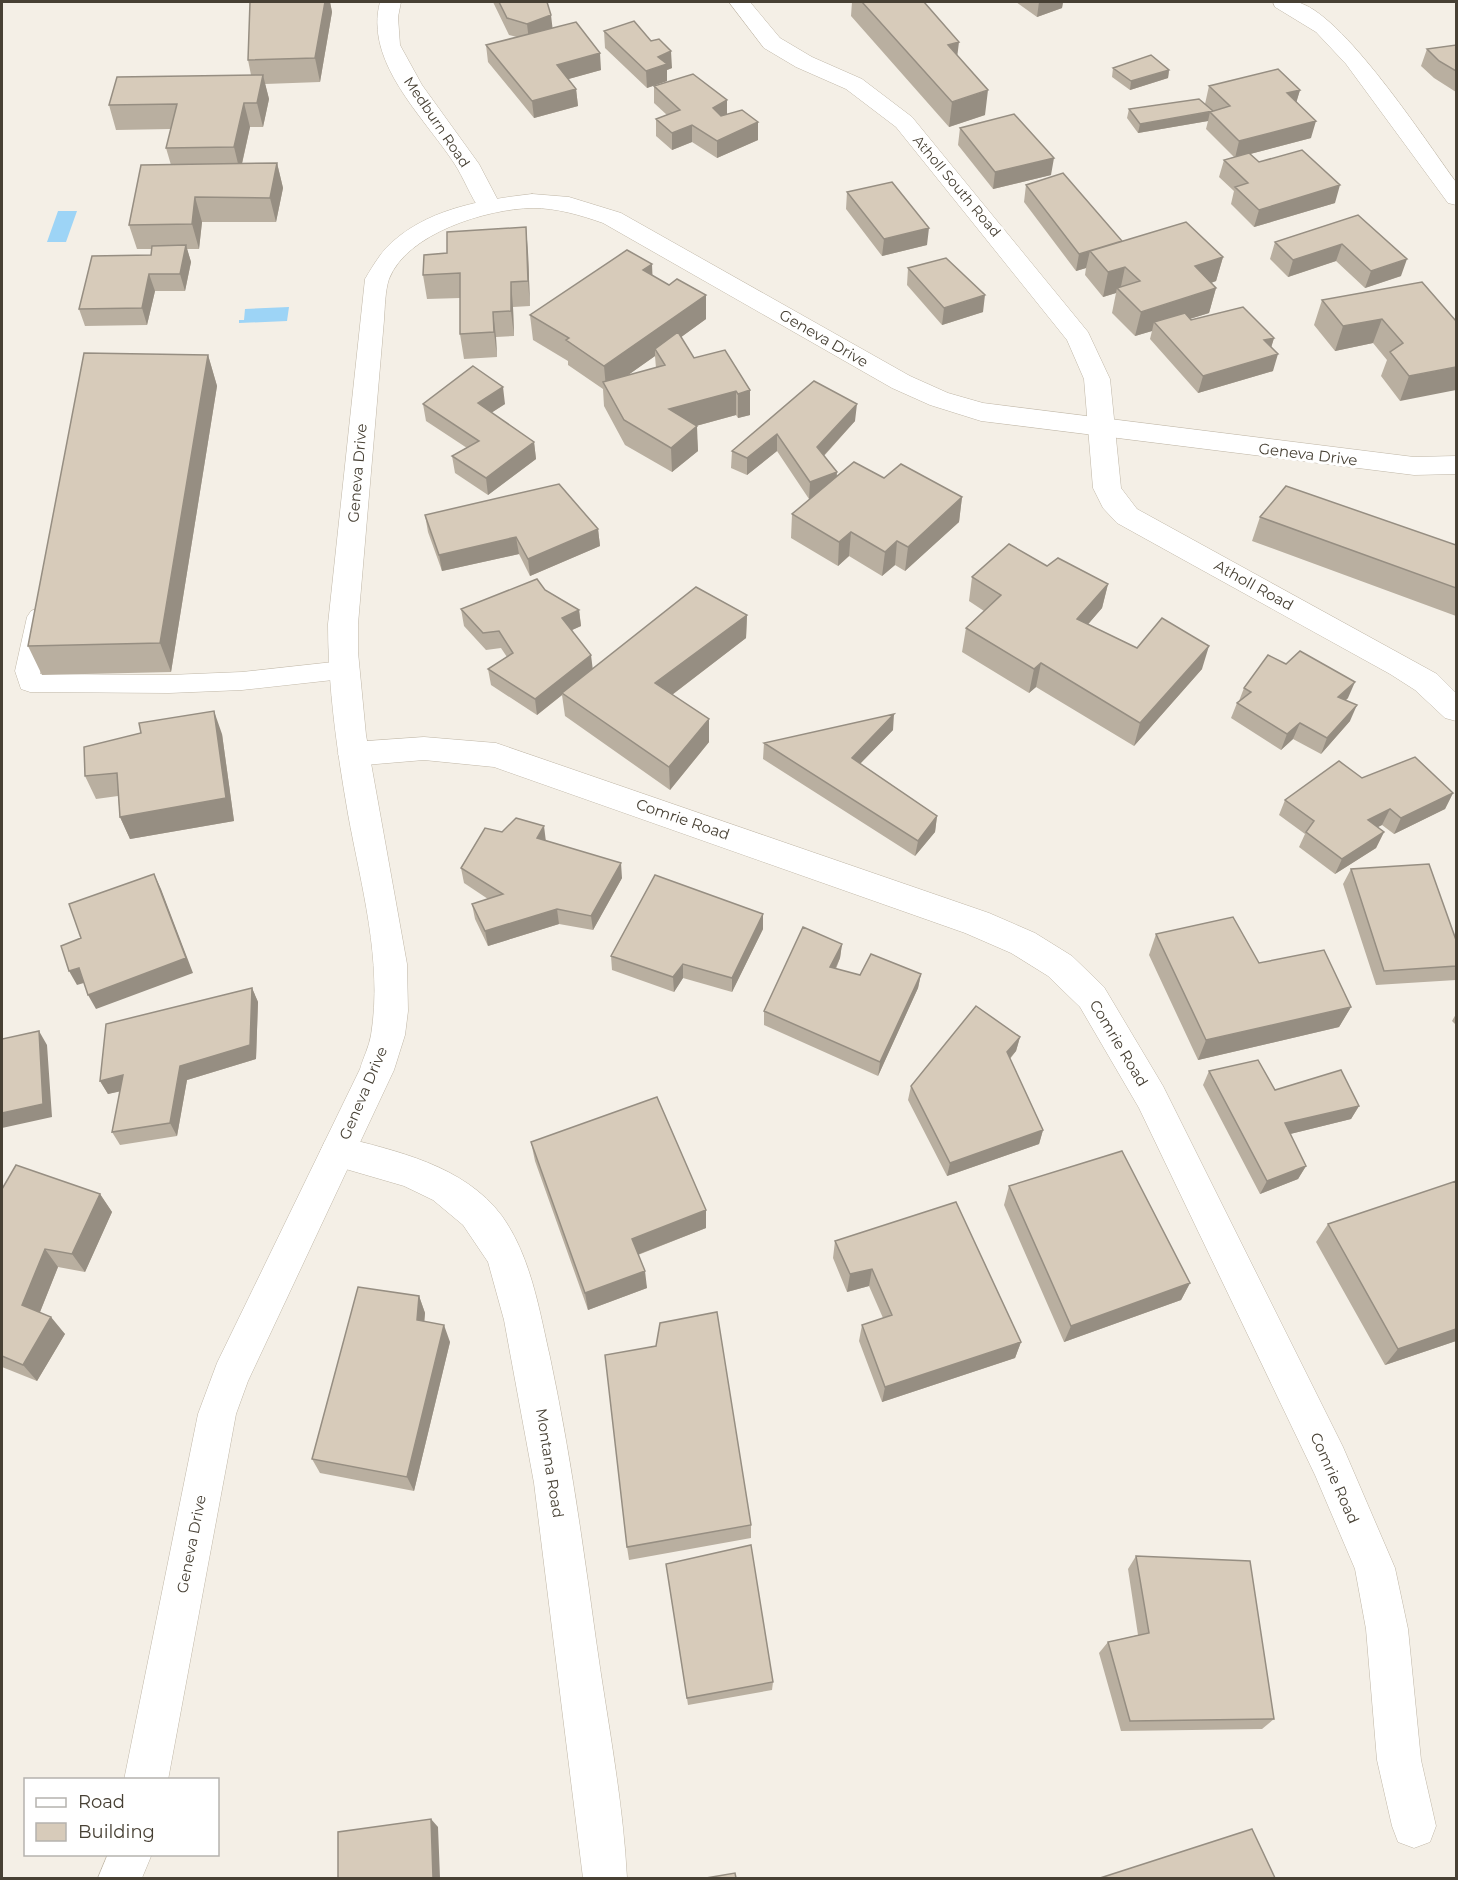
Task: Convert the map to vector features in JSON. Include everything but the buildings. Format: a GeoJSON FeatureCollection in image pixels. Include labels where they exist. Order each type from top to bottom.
{"type":"FeatureCollection","features":[{"type":"Feature","properties":{"kind":"street","name":"Medburn Road"},"geometry":{"type":"LineString","coordinates":[[390,2],[387,17],[390,45],[411,86],[467,164],[489,206]]}},
{"type":"Feature","properties":{"kind":"street","name":"Atholl South Road"},"geometry":{"type":"LineString","coordinates":[[739,2],[772,43],[804,62],[854,84],[885,105],[904,122],[1079,338],[1097,379],[1100,429]]}},
{"type":"Feature","properties":{"kind":"street"},"geometry":{"type":"LineString","coordinates":[[1282,2],[1324,27],[1354,59],[1456,198]]}},
{"type":"Feature","properties":{"kind":"street","name":"Geneva Drive"},"geometry":{"type":"LineString","coordinates":[[146,1778],[217,1414],[231,1376],[377,1070],[387,1037],[390,1008],[387,940],[353,754],[342,670],[343,624],[377,279],[394,254],[416,236],[452,217],[489,206],[532,201],[569,204],[612,218],[901,382],[939,399],[981,412],[1100,429],[1414,466],[1456,465]]}},
{"type":"Feature","properties":{"kind":"street","name":"Atholl Road"},"geometry":{"type":"LineString","coordinates":[[1100,429],[1107,489],[1113,501],[1126,516],[1400,666],[1426,682],[1456,710]]}},
{"type":"Feature","properties":{"kind":"street","name":"Comrie Road"},"geometry":{"type":"LineString","coordinates":[[353,754],[434,747],[460,748],[496,755],[977,923],[1042,954],[1060,966],[1092,998],[1156,1107],[1329,1461],[1375,1568],[1387,1629],[1399,1760],[1414,1826]]}},
{"type":"Feature","properties":{"kind":"street","name":"Montana Road"},"geometry":{"type":"LineString","coordinates":[[338,1152],[427,1177],[454,1193],[477,1214],[498,1241],[502,1251],[516,1290],[550,1451],[605,1878]]}},
{"type":"Feature","properties":{"kind":"street"},"geometry":{"type":"LineString","coordinates":[[120,1878],[129,1856]]}},
{"type":"Feature","properties":{"kind":"lane"},"geometry":{"type":"LineString","coordinates":[[46,589],[27,671],[30,683],[169,684],[242,681],[342,670]]}},
{"type":"Feature","properties":{"kind":"water"},"geometry":{"type":"Polygon","coordinates":[[[58,211],[77,211],[66,242],[47,242],[58,211]]]}},
{"type":"Feature","properties":{"kind":"water"},"geometry":{"type":"Polygon","coordinates":[[[289,307],[287,321],[239,323],[239,320],[244,320],[245,309],[289,307]]]}}]}
